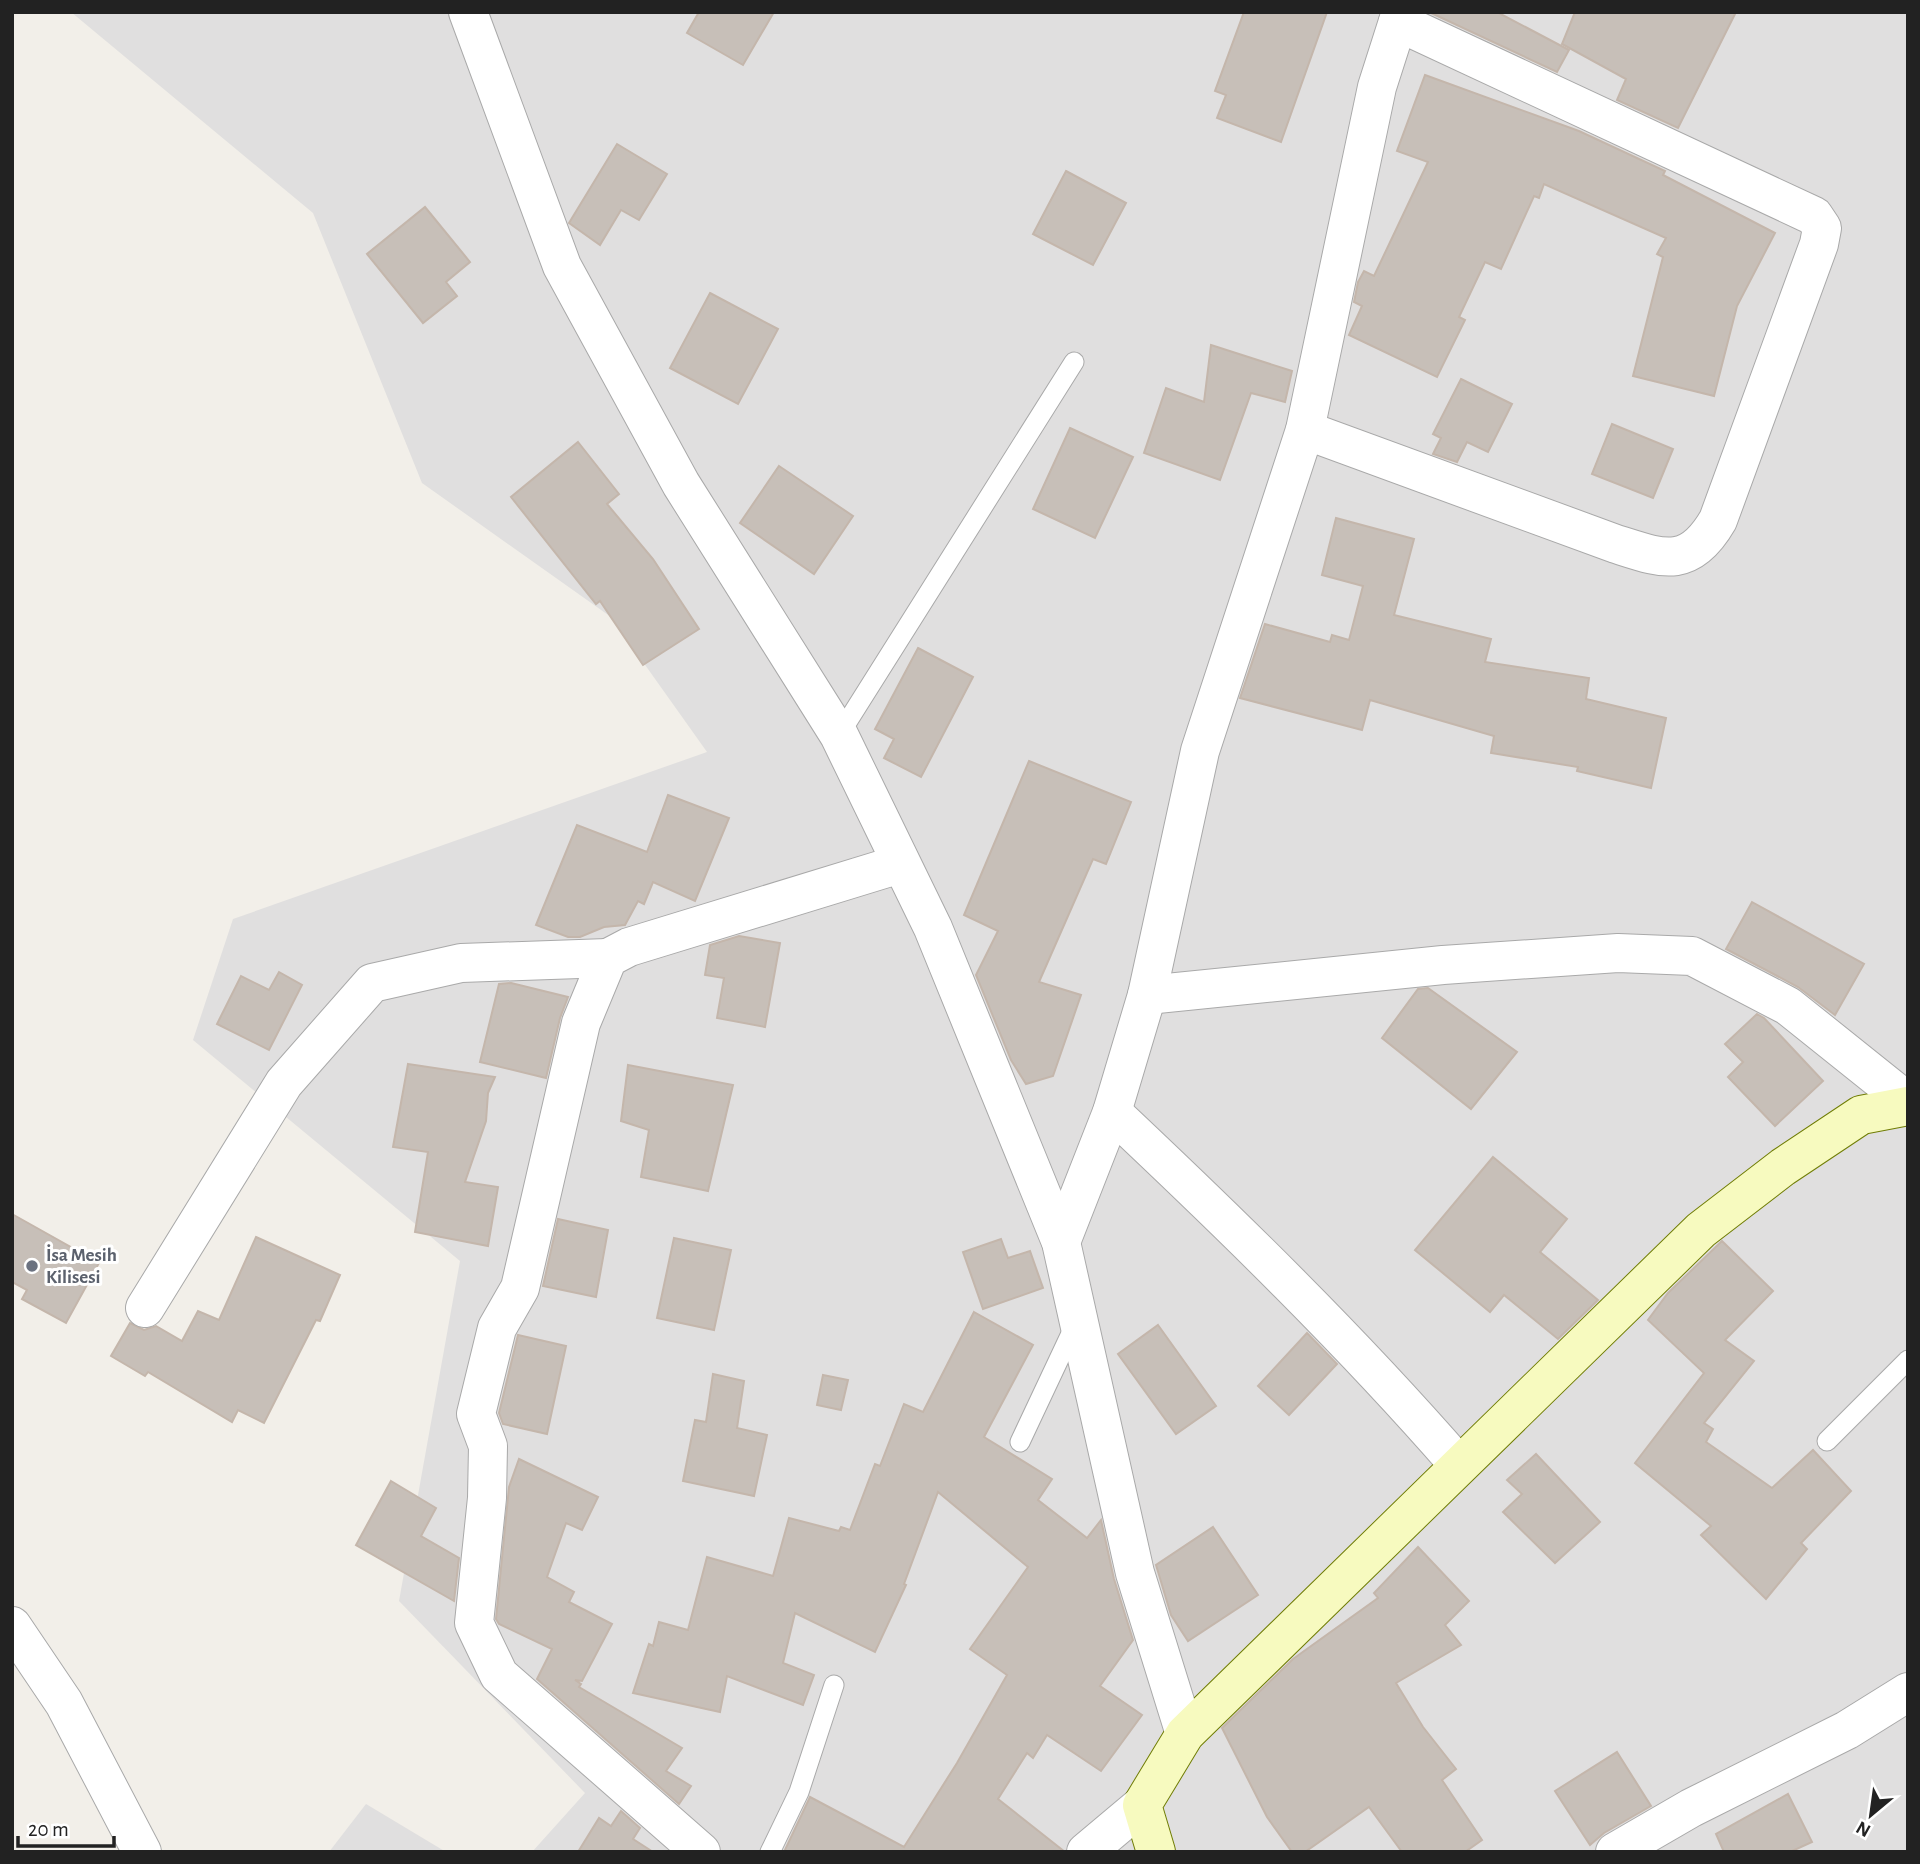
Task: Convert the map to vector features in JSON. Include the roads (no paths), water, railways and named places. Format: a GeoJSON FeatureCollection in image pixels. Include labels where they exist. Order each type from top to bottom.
{"type":"FeatureCollection","features":[{"type":"Feature","properties":{"kind":"street"},"geometry":{"type":"LineString","coordinates":[[468,12],[562,266],[681,484],[839,735],[933,928],[1061,1242],[1135,1573],[1185,1734]]}},
{"type":"Feature","properties":{"kind":"street"},"geometry":{"type":"LineString","coordinates":[[1061,1242],[1112,1112],[1146,995],[1200,751],[1305,430],[1377,87],[1400,17],[1814,216],[1822,228],[1819,244],[1718,520],[1708,537],[1693,552],[1666,560],[1305,430]]}},
{"type":"Feature","properties":{"kind":"street"},"geometry":{"type":"LineString","coordinates":[[145,1308],[284,1083],[372,983],[461,963],[608,958],[629,947],[900,864]]}},
{"type":"Feature","properties":{"kind":"street"},"geometry":{"type":"LineString","coordinates":[[1146,995],[1443,965],[1618,953],[1692,956],[1788,1006],[1908,1104]]}},
{"type":"Feature","properties":{"kind":"street"},"geometry":{"type":"LineString","coordinates":[[608,958],[581,1023],[520,1288],[497,1328],[476,1414],[488,1446],[488,1498],[474,1623],[499,1675],[700,1852]]}},
{"type":"Feature","properties":{"kind":"street"},"geometry":{"type":"LineString","coordinates":[[1086,1852],[1142,1805],[1185,1734],[1458,1464],[1701,1230],[1783,1167],[1861,1115],[1908,1104]]}},
{"type":"Feature","properties":{"kind":"street"},"geometry":{"type":"LineString","coordinates":[[1112,1112],[1196,1190],[1381,1376],[1458,1464]]}},
{"type":"Feature","properties":{"kind":"street"},"geometry":{"type":"LineString","coordinates":[[12,1626],[64,1703],[142,1852]]}},
{"type":"Feature","properties":{"kind":"street"},"geometry":{"type":"LineString","coordinates":[[1615,1852],[1691,1808],[1847,1730],[1908,1692]]}},
{"type":"Feature","properties":{"kind":"street"},"geometry":{"type":"LineString","coordinates":[[1142,1805],[1156,1852]]}},
{"type":"Feature","properties":{"kind":"lane"},"geometry":{"type":"LineString","coordinates":[[839,735],[1074,362]]}},
{"type":"Feature","properties":{"kind":"lane"},"geometry":{"type":"LineString","coordinates":[[1020,1442],[1078,1319]]}},
{"type":"Feature","properties":{"kind":"lane"},"geometry":{"type":"LineString","coordinates":[[1827,1441],[1908,1360]]}},
{"type":"Feature","properties":{"kind":"lane"},"geometry":{"type":"LineString","coordinates":[[770,1852],[799,1792],[834,1685]]}},
{"type":"Feature","properties":{"kind":"place","name":"İsa Mesih Kilisesi"},"geometry":{"type":"Point","coordinates":[32,1266]}}]}
